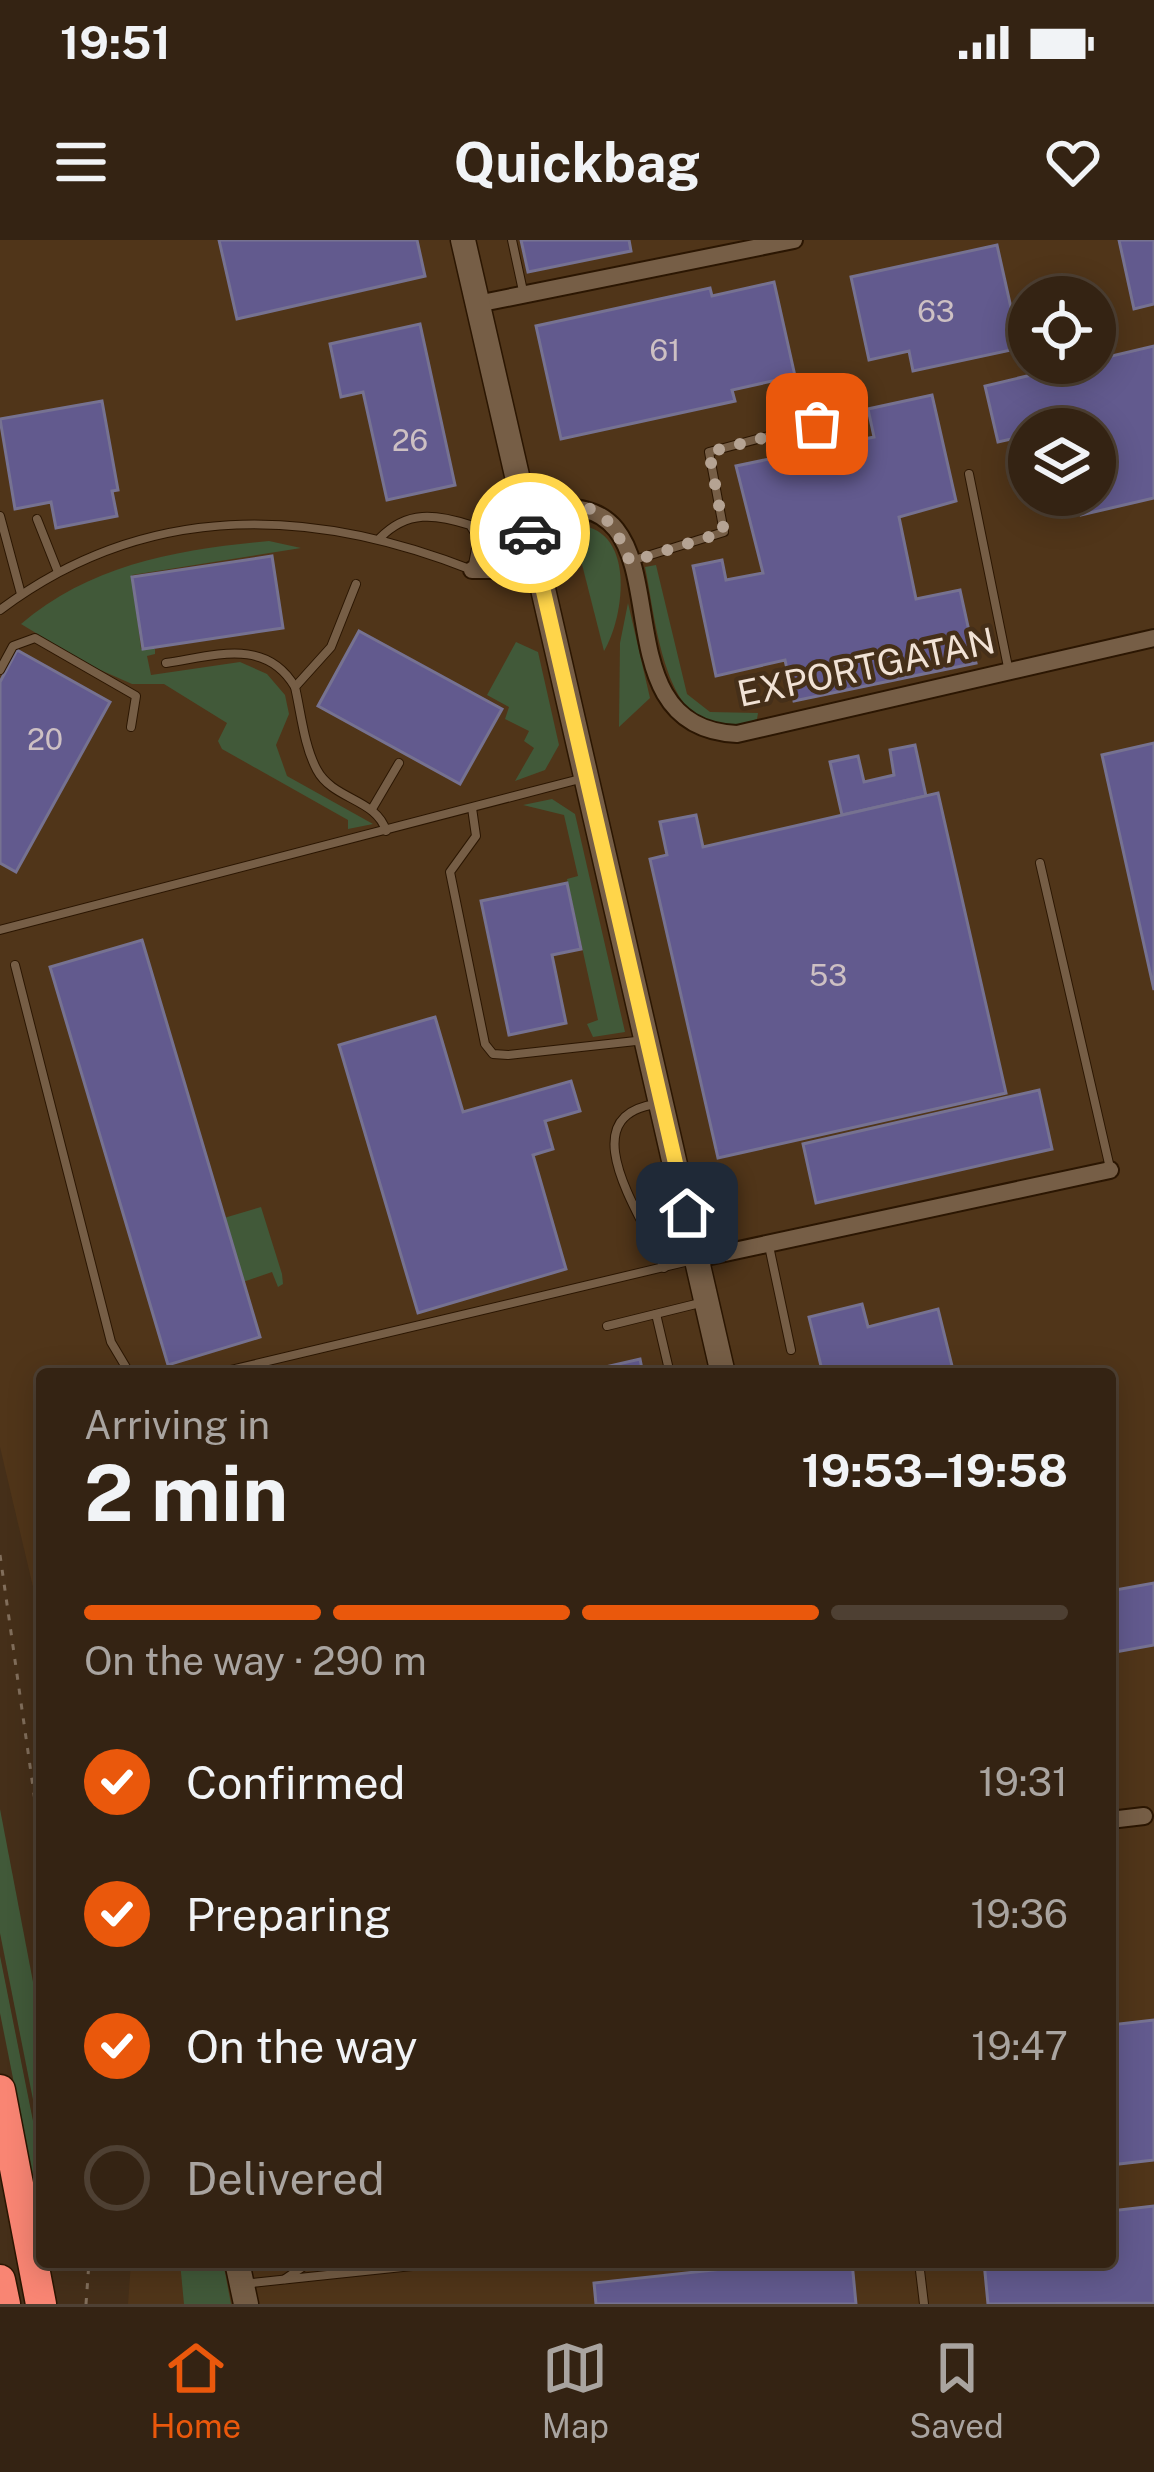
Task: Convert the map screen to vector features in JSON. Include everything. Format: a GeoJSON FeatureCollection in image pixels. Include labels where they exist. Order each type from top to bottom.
{"type":"FeatureCollection","features":[{"type":"Feature","properties":{"kind":"highway"},"geometry":{"type":"LineString","coordinates":[[0,2090],[41,2304]]}},
{"type":"Feature","properties":{"kind":"highway"},"geometry":{"type":"LineString","coordinates":[[0,2280],[5,2304]]}},
{"type":"Feature","properties":{"kind":"street"},"geometry":{"type":"LineString","coordinates":[[463,240],[722,1368]]}},
{"type":"Feature","properties":{"kind":"street"},"geometry":{"type":"LineString","coordinates":[[477,304],[794,240]]}},
{"type":"Feature","properties":{"kind":"street","name":"EXPORTGATAN"},"geometry":{"type":"LineString","coordinates":[[525,513],[561,505],[593,508],[615,526],[630,562],[661,692],[680,718],[706,733],[736,734],[1154,638]]}},
{"type":"Feature","properties":{"kind":"street"},"geometry":{"type":"LineString","coordinates":[[472,570],[539,570]]}},
{"type":"Feature","properties":{"kind":"street"},"geometry":{"type":"LineString","coordinates":[[697,1259],[1110,1170]]}},
{"type":"Feature","properties":{"kind":"street"},"geometry":{"type":"LineString","coordinates":[[1116,1819],[1144,1816]]}},
{"type":"Feature","properties":{"kind":"lane"},"geometry":{"type":"LineString","coordinates":[[512,240],[524,295]]}},
{"type":"Feature","properties":{"kind":"lane"},"geometry":{"type":"LineString","coordinates":[[630,562],[724,532],[709,452],[817,424]]}},
{"type":"Feature","properties":{"kind":"lane"},"geometry":{"type":"LineString","coordinates":[[969,474],[1009,673]]}},
{"type":"Feature","properties":{"kind":"lane"},"geometry":{"type":"LineString","coordinates":[[0,610],[101,551],[209,525],[290,523],[380,538],[472,570],[478,538],[470,525],[423,515],[380,538]]}},
{"type":"Feature","properties":{"kind":"lane"},"geometry":{"type":"LineString","coordinates":[[0,516],[21,594]]}},
{"type":"Feature","properties":{"kind":"lane"},"geometry":{"type":"LineString","coordinates":[[37,519],[58,572]]}},
{"type":"Feature","properties":{"kind":"lane"},"geometry":{"type":"LineString","coordinates":[[295,687],[331,647],[356,584]]}},
{"type":"Feature","properties":{"kind":"lane"},"geometry":{"type":"LineString","coordinates":[[0,670],[13,646],[35,638],[136,696],[131,727]]}},
{"type":"Feature","properties":{"kind":"lane"},"geometry":{"type":"LineString","coordinates":[[166,662],[245,651],[268,658],[295,687],[317,771],[332,789],[372,809],[386,831]]}},
{"type":"Feature","properties":{"kind":"lane"},"geometry":{"type":"LineString","coordinates":[[372,809],[399,763]]}},
{"type":"Feature","properties":{"kind":"lane"},"geometry":{"type":"LineString","coordinates":[[0,930],[587,777]]}},
{"type":"Feature","properties":{"kind":"lane"},"geometry":{"type":"LineString","coordinates":[[472,808],[476,836],[455,859],[451,898],[484,1044],[494,1054],[508,1055],[646,1039]]}},
{"type":"Feature","properties":{"kind":"lane"},"geometry":{"type":"LineString","coordinates":[[1040,863],[1110,1170]]}},
{"type":"Feature","properties":{"kind":"lane"},"geometry":{"type":"LineString","coordinates":[[15,965],[111,1342],[126,1368]]}},
{"type":"Feature","properties":{"kind":"lane"},"geometry":{"type":"LineString","coordinates":[[662,1103],[631,1109],[620,1117],[614,1132],[629,1202],[664,1268]]}},
{"type":"Feature","properties":{"kind":"lane"},"geometry":{"type":"LineString","coordinates":[[769,1245],[791,1350]]}},
{"type":"Feature","properties":{"kind":"lane"},"geometry":{"type":"LineString","coordinates":[[239,1368],[697,1259]]}},
{"type":"Feature","properties":{"kind":"lane"},"geometry":{"type":"LineString","coordinates":[[607,1326],[706,1302]]}},
{"type":"Feature","properties":{"kind":"lane"},"geometry":{"type":"LineString","coordinates":[[656,1314],[669,1368]]}},
{"type":"Feature","properties":{"kind":"lane"},"geometry":{"type":"LineString","coordinates":[[284,2280],[301,2268]]}},
{"type":"Feature","properties":{"kind":"lane"},"geometry":{"type":"LineString","coordinates":[[242,2284],[395,2268]]}},
{"type":"Feature","properties":{"kind":"lane"},"geometry":{"type":"LineString","coordinates":[[920,2268],[924,2304]]}},
{"type":"Feature","properties":{"kind":"path"},"geometry":{"type":"LineString","coordinates":[[0,1556],[36,1808]]}},
{"type":"Feature","properties":{"kind":"path"},"geometry":{"type":"LineString","coordinates":[[86,2304],[88,2268]]}},
{"type":"Feature","properties":{"kind":"shaded area"},"geometry":{"type":"Polygon","coordinates":[[[0,240],[1154,240],[1154,2304],[128,2304],[131,2268],[1116,2268],[1116,1368],[36,1368],[36,1600],[0,1447],[0,240]]]}},
{"type":"Feature","properties":{"kind":"green space"},"geometry":{"type":"Polygon","coordinates":[[[572,525],[593,529],[607,539],[616,555],[620,595],[604,651],[572,525]]]}},
{"type":"Feature","properties":{"kind":"green space"},"geometry":{"type":"Polygon","coordinates":[[[269,541],[301,548],[132,575],[141,649],[155,649],[155,654],[147,656],[151,675],[240,662],[267,674],[285,695],[289,714],[276,745],[287,776],[373,824],[348,829],[348,820],[222,749],[218,741],[227,723],[164,684],[132,684],[89,665],[21,624],[107,573],[170,555],[269,541]]]}},
{"type":"Feature","properties":{"kind":"green space"},"geometry":{"type":"Polygon","coordinates":[[[656,565],[687,694],[710,712],[758,713],[757,719],[726,727],[702,720],[684,704],[661,651],[645,567],[656,565]]]}},
{"type":"Feature","properties":{"kind":"green space"},"geometry":{"type":"Polygon","coordinates":[[[628,603],[650,698],[619,727],[620,643],[628,603]]]}},
{"type":"Feature","properties":{"kind":"green space"},"geometry":{"type":"Polygon","coordinates":[[[516,642],[538,652],[559,745],[545,770],[515,781],[534,748],[524,741],[529,731],[505,719],[509,707],[487,695],[516,642]]]}},
{"type":"Feature","properties":{"kind":"green space"},"geometry":{"type":"Polygon","coordinates":[[[552,799],[575,814],[625,1032],[593,1037],[587,1024],[598,1020],[567,879],[578,876],[564,815],[523,805],[552,799]]]}},
{"type":"Feature","properties":{"kind":"green space"},"geometry":{"type":"Polygon","coordinates":[[[261,1207],[282,1274],[283,1284],[278,1287],[272,1272],[243,1282],[224,1218],[261,1207]]]}},
{"type":"Feature","properties":{"kind":"green space"},"geometry":{"type":"Polygon","coordinates":[[[0,1809],[36,1998],[36,2115],[0,1933],[0,1809]]]}},
{"type":"Feature","properties":{"kind":"green space"},"geometry":{"type":"Polygon","coordinates":[[[0,1956],[36,2136],[36,2194],[0,2013],[0,1956]]]}},
{"type":"Feature","properties":{"kind":"green space"},"geometry":{"type":"Polygon","coordinates":[[[181,2268],[224,2268],[231,2304],[184,2304],[181,2268]]]}},
{"type":"Feature","properties":{"kind":"building"},"geometry":{"type":"Polygon","coordinates":[[[219,240],[417,240],[425,276],[237,319],[219,240]]]}},
{"type":"Feature","properties":{"kind":"building"},"geometry":{"type":"Polygon","coordinates":[[[521,240],[629,240],[631,251],[528,272],[521,240]]]}},
{"type":"Feature","properties":{"kind":"building"},"geometry":{"type":"Polygon","coordinates":[[[1119,240],[1154,240],[1154,304],[1134,309],[1119,240]]]}},
{"type":"Feature","properties":{"kind":"building"},"geometry":{"type":"Polygon","coordinates":[[[997,245],[1008,294],[1008,351],[913,371],[909,351],[869,360],[851,277],[997,245]]]}},
{"type":"Feature","properties":{"kind":"building"},"geometry":{"type":"Polygon","coordinates":[[[774,282],[795,376],[732,390],[735,401],[561,439],[536,326],[710,288],[712,296],[774,282]]]}},
{"type":"Feature","properties":{"kind":"building"},"geometry":{"type":"Polygon","coordinates":[[[420,324],[455,485],[387,500],[363,392],[341,397],[330,344],[420,324]]]}},
{"type":"Feature","properties":{"kind":"building"},"geometry":{"type":"Polygon","coordinates":[[[1154,346],[1154,498],[1116,507],[1116,408],[1008,408],[1008,440],[998,442],[985,386],[1008,381],[1116,384],[1116,355],[1154,346]]]}},
{"type":"Feature","properties":{"kind":"building"},"geometry":{"type":"Polygon","coordinates":[[[932,395],[956,501],[899,517],[916,599],[960,590],[976,663],[794,701],[785,660],[716,676],[693,566],[722,560],[726,580],[763,573],[736,466],[874,437],[868,409],[932,395]]]}},
{"type":"Feature","properties":{"kind":"building"},"geometry":{"type":"Polygon","coordinates":[[[102,401],[118,490],[112,491],[117,516],[56,528],[51,502],[15,509],[0,419],[102,401]]]}},
{"type":"Feature","properties":{"kind":"building"},"geometry":{"type":"Polygon","coordinates":[[[272,556],[283,628],[143,649],[132,577],[272,556]]]}},
{"type":"Feature","properties":{"kind":"building"},"geometry":{"type":"Polygon","coordinates":[[[359,631],[502,709],[460,784],[318,706],[359,631]]]}},
{"type":"Feature","properties":{"kind":"building"},"geometry":{"type":"Polygon","coordinates":[[[17,650],[110,702],[16,872],[0,863],[0,682],[17,650]]]}},
{"type":"Feature","properties":{"kind":"building"},"geometry":{"type":"Polygon","coordinates":[[[1154,743],[1154,990],[1102,755],[1154,743]]]}},
{"type":"Feature","properties":{"kind":"building"},"geometry":{"type":"Polygon","coordinates":[[[915,745],[926,796],[842,815],[830,762],[858,756],[864,782],[894,775],[890,750],[915,745]]]}},
{"type":"Feature","properties":{"kind":"building"},"geometry":{"type":"Polygon","coordinates":[[[938,793],[1006,1093],[718,1158],[650,859],[667,855],[660,822],[696,815],[703,847],[938,793]]]}},
{"type":"Feature","properties":{"kind":"building"},"geometry":{"type":"Polygon","coordinates":[[[567,883],[581,949],[552,955],[566,1023],[509,1035],[481,901],[567,883]]]}},
{"type":"Feature","properties":{"kind":"building"},"geometry":{"type":"Polygon","coordinates":[[[142,940],[260,1337],[168,1365],[50,967],[142,940]]]}},
{"type":"Feature","properties":{"kind":"building"},"geometry":{"type":"Polygon","coordinates":[[[435,1017],[463,1112],[571,1081],[580,1111],[545,1121],[553,1149],[533,1155],[566,1269],[418,1313],[339,1045],[435,1017]]]}},
{"type":"Feature","properties":{"kind":"building"},"geometry":{"type":"Polygon","coordinates":[[[1039,1090],[1052,1149],[816,1203],[803,1144],[1039,1090]]]}},
{"type":"Feature","properties":{"kind":"building"},"geometry":{"type":"Polygon","coordinates":[[[862,1304],[868,1327],[938,1309],[953,1368],[822,1368],[809,1317],[862,1304]]]}},
{"type":"Feature","properties":{"kind":"building"},"geometry":{"type":"Polygon","coordinates":[[[640,1359],[642,1368],[601,1368],[640,1359]]]}},
{"type":"Feature","properties":{"kind":"building"},"geometry":{"type":"Polygon","coordinates":[[[1154,1583],[1154,1645],[1116,1652],[1116,1590],[1154,1583]]]}},
{"type":"Feature","properties":{"kind":"building"},"geometry":{"type":"Polygon","coordinates":[[[1154,2020],[1154,2160],[1116,2164],[1116,2024],[1154,2020]]]}},
{"type":"Feature","properties":{"kind":"building"},"geometry":{"type":"Polygon","coordinates":[[[1154,2206],[1154,2303],[988,2304],[985,2268],[1116,2268],[1116,2210],[1154,2206]]]}},
{"type":"Feature","properties":{"kind":"building"},"geometry":{"type":"Polygon","coordinates":[[[731,2268],[853,2268],[856,2304],[596,2304],[594,2283],[731,2268]]]}},
{"type":"Feature","properties":{"kind":"way so far"},"geometry":{"type":"LineString","coordinates":[[530,533],[525,513],[561,505],[593,508],[615,526],[630,562],[724,532],[709,452],[817,424]]}},
{"type":"Feature","properties":{"kind":"route"},"geometry":{"type":"LineString","coordinates":[[530,533],[687,1213]]}}]}
